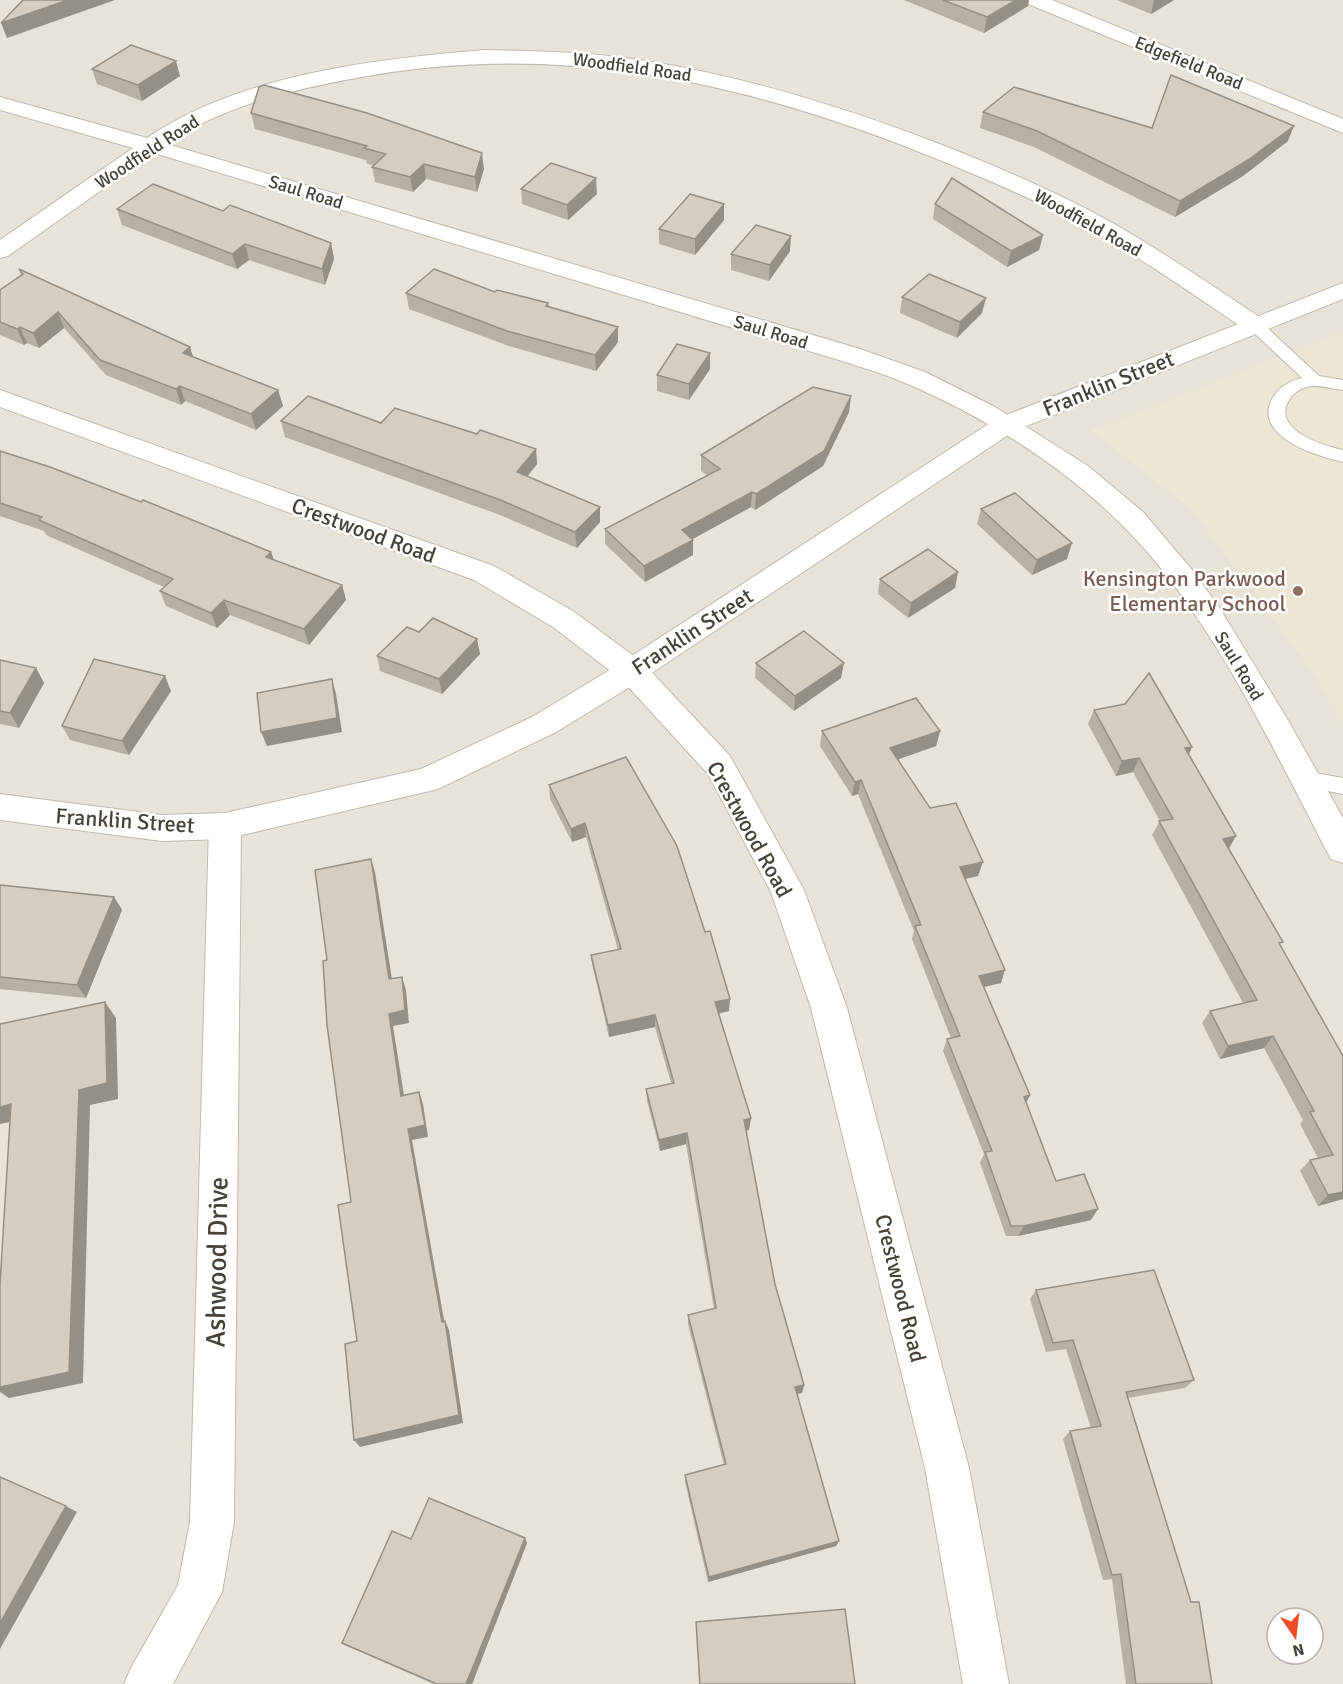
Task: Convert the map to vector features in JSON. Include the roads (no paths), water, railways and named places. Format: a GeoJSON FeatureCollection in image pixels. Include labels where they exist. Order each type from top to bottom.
{"type":"FeatureCollection","features":[{"type":"Feature","properties":{"kind":"street","name":"Edgefield Road"},"geometry":{"type":"LineString","coordinates":[[1035,0],[1343,127]]}},
{"type":"Feature","properties":{"kind":"street","name":"Woodfield Road"},"geometry":{"type":"LineString","coordinates":[[0,251],[194,119],[245,98],[365,68],[462,57],[543,56],[636,64],[709,78],[813,106],[911,140],[1014,183],[1100,226],[1255,325]]}},
{"type":"Feature","properties":{"kind":"street","name":"Saul Road"},"geometry":{"type":"LineString","coordinates":[[0,103],[152,146],[848,354],[924,381],[1005,425],[1091,481],[1154,541],[1190,587],[1234,656],[1343,849]]}},
{"type":"Feature","properties":{"kind":"street","name":"Franklin Street"},"geometry":{"type":"LineString","coordinates":[[0,807],[162,828],[225,826],[427,780],[544,724],[632,671],[1005,425],[1343,290]]}},
{"type":"Feature","properties":{"kind":"street","name":"Crestwood Road"},"geometry":{"type":"LineString","coordinates":[[0,399],[483,573],[563,619],[632,671],[719,765],[788,890],[829,1008],[947,1468],[986,1684]]}},
{"type":"Feature","properties":{"kind":"street","name":"Ashwood Drive"},"geometry":{"type":"LineString","coordinates":[[147,1684],[199,1592],[212,1522],[225,826]]}},
{"type":"Feature","properties":{"kind":"lane"},"geometry":{"type":"LineString","coordinates":[[1255,325],[1315,381]]}},
{"type":"Feature","properties":{"kind":"lane"},"geometry":{"type":"LineString","coordinates":[[1343,385],[1315,381],[1298,384],[1285,391],[1278,401],[1276,413],[1282,425],[1293,437],[1309,447],[1343,456]]}},
{"type":"Feature","properties":{"kind":"lane"},"geometry":{"type":"LineString","coordinates":[[1304,779],[1343,786]]}},
{"type":"Feature","properties":{"kind":"place","name":"Kensington Parkwood Elementary School"},"geometry":{"type":"Point","coordinates":[1298,591]}}]}
